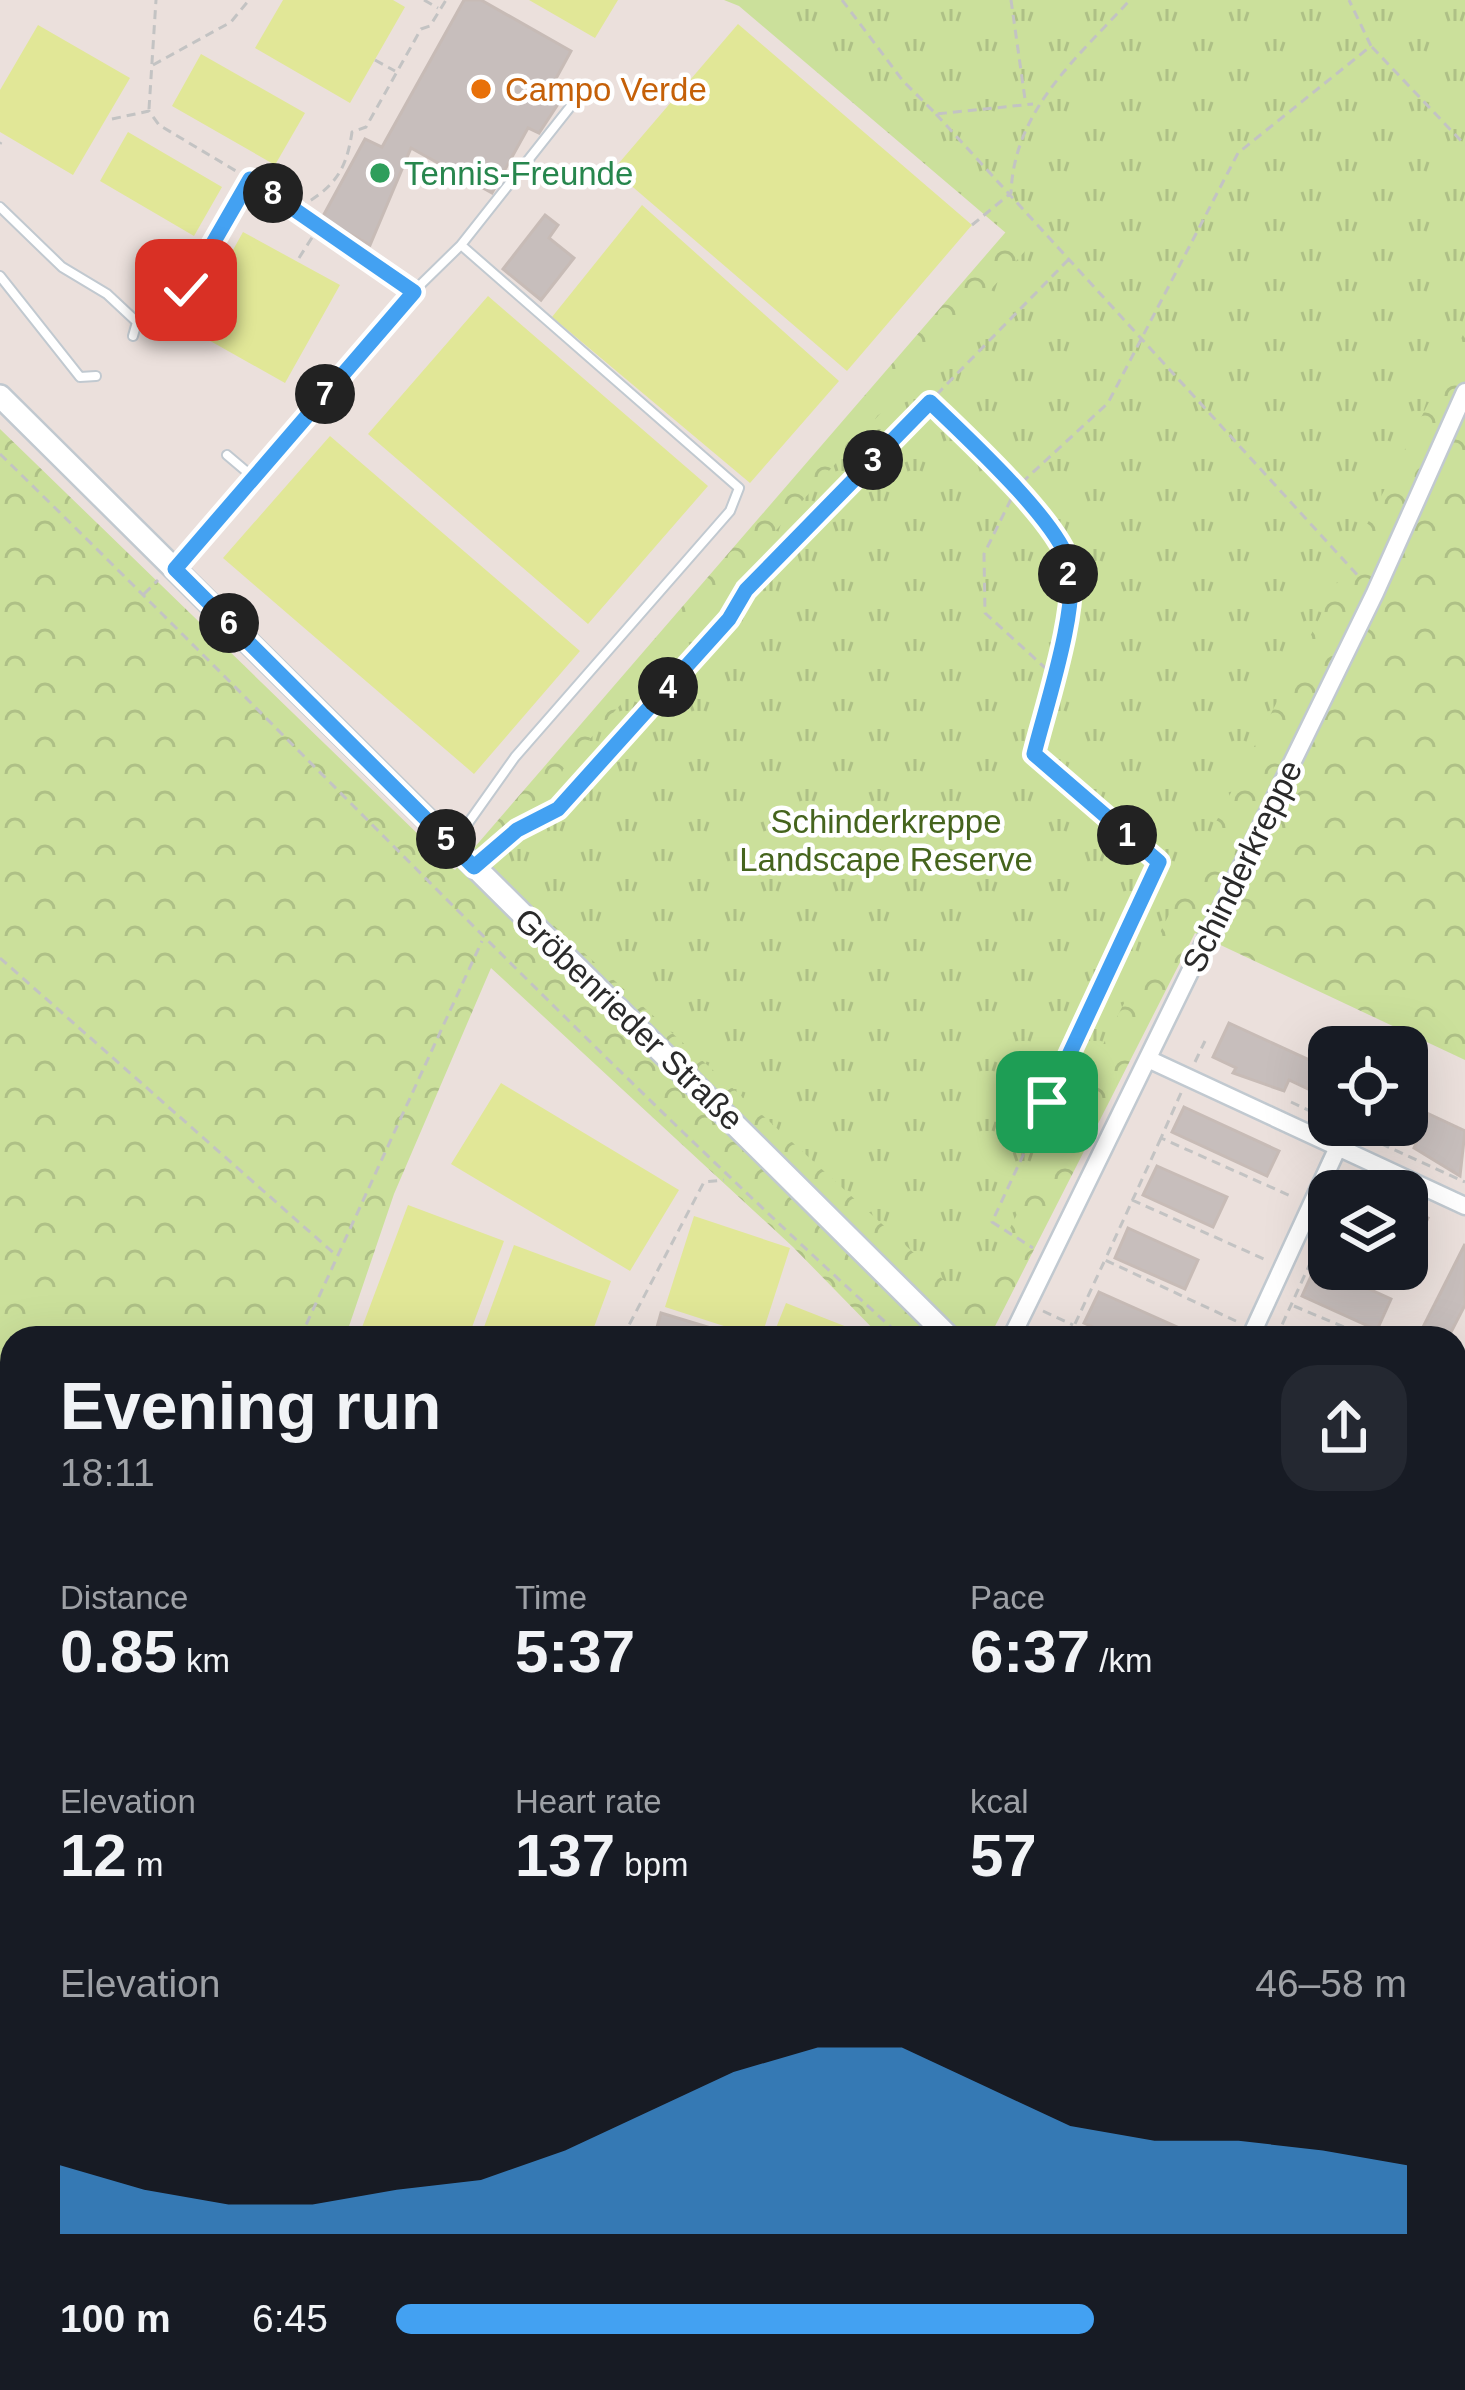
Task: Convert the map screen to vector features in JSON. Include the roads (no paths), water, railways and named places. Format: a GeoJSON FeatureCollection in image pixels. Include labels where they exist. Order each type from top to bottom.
{"type":"FeatureCollection","features":[{"type":"Feature","properties":{"kind":"street","name":"Schinderkreppe"},"geometry":{"type":"LineString","coordinates":[[1021,1326],[1046,1266],[1078,1218],[1106,1161],[1148,1059],[1171,1024],[1465,392]]}},
{"type":"Feature","properties":{"kind":"street","name":"Gröbenrieder Straße"},"geometry":{"type":"LineString","coordinates":[[0,396],[938,1326]]}},
{"type":"Feature","properties":{"kind":"street"},"geometry":{"type":"LineString","coordinates":[[1148,1059],[1465,1206]]}},
{"type":"Feature","properties":{"kind":"street"},"geometry":{"type":"LineString","coordinates":[[1256,1326],[1338,1147]]}},
{"type":"Feature","properties":{"kind":"lane"},"geometry":{"type":"LineString","coordinates":[[175,569],[414,292],[461,245],[578,97]]}},
{"type":"Feature","properties":{"kind":"lane"},"geometry":{"type":"LineString","coordinates":[[0,207],[62,267],[107,294],[137,322],[134,336]]}},
{"type":"Feature","properties":{"kind":"lane"},"geometry":{"type":"LineString","coordinates":[[453,846],[515,757],[730,511],[739,488],[461,245]]}},
{"type":"Feature","properties":{"kind":"lane"},"geometry":{"type":"LineString","coordinates":[[0,276],[80,377],[96,376]]}},
{"type":"Feature","properties":{"kind":"lane"},"geometry":{"type":"LineString","coordinates":[[226,454],[253,477]]}},
{"type":"Feature","properties":{"kind":"lane"},"geometry":{"type":"LineString","coordinates":[[1046,1266],[1060,1283]]}},
{"type":"Feature","properties":{"kind":"place","name":"Campo Verde"},"geometry":{"type":"Point","coordinates":[481,89]}},
{"type":"Feature","properties":{"kind":"place","name":"Tennis-Freunde"},"geometry":{"type":"Point","coordinates":[380,173]}},
{"type":"Feature","properties":{"kind":"park label","name":"Schinderkreppe Landscape Reserve"},"geometry":{"type":"Point","coordinates":[886,840]}}]}
